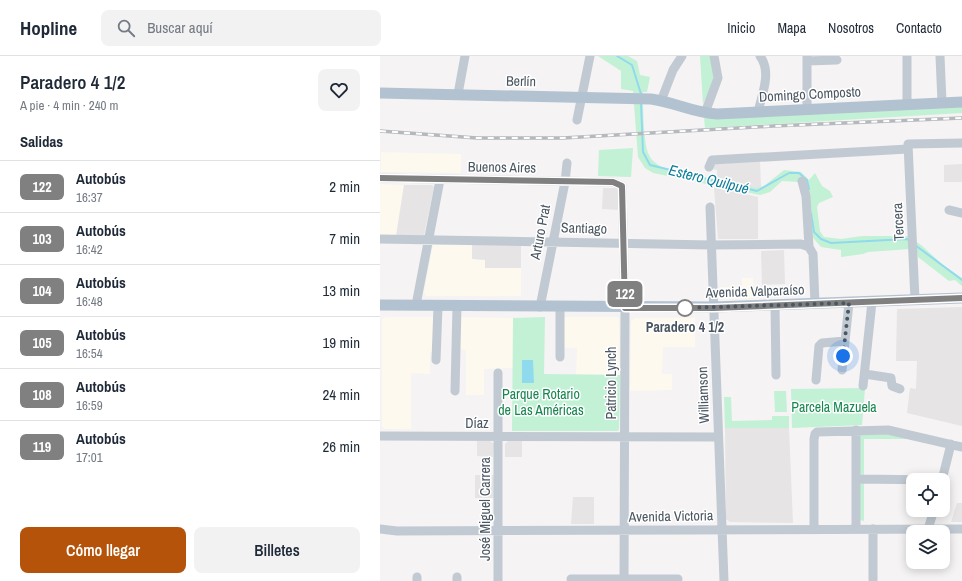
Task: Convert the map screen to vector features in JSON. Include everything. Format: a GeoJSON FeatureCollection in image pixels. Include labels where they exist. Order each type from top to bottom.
{"type":"FeatureCollection","features":[{"type":"Feature","properties":{"kind":"main road","name":"Berlín"},"geometry":{"type":"LineString","coordinates":[[380,93],[656,100]]}},
{"type":"Feature","properties":{"kind":"main road","name":"Domingo Composto"},"geometry":{"type":"LineString","coordinates":[[656,100],[705,113],[758,112],[807,108],[962,102]]}},
{"type":"Feature","properties":{"kind":"main road","name":"Avenida Valparaíso"},"geometry":{"type":"LineString","coordinates":[[380,305],[714,308],[962,298]]}},
{"type":"Feature","properties":{"kind":"street"},"geometry":{"type":"LineString","coordinates":[[458,94],[465,56]]}},
{"type":"Feature","properties":{"kind":"street"},"geometry":{"type":"LineString","coordinates":[[577,120],[590,56]]}},
{"type":"Feature","properties":{"kind":"street"},"geometry":{"type":"LineString","coordinates":[[656,100],[682,56]]}},
{"type":"Feature","properties":{"kind":"street"},"geometry":{"type":"LineString","coordinates":[[705,113],[718,78],[714,56]]}},
{"type":"Feature","properties":{"kind":"street"},"geometry":{"type":"LineString","coordinates":[[758,112],[766,82],[766,70],[761,56]]}},
{"type":"Feature","properties":{"kind":"street"},"geometry":{"type":"LineString","coordinates":[[907,56],[907,104]]}},
{"type":"Feature","properties":{"kind":"street"},"geometry":{"type":"LineString","coordinates":[[940,56],[942,102]]}},
{"type":"Feature","properties":{"kind":"street"},"geometry":{"type":"LineString","coordinates":[[807,108],[807,59],[837,60]]}},
{"type":"Feature","properties":{"kind":"street"},"geometry":{"type":"LineString","coordinates":[[709,167],[712,160],[962,143]]}},
{"type":"Feature","properties":{"kind":"street","name":"Tercera"},"geometry":{"type":"LineString","coordinates":[[908,146],[915,300]]}},
{"type":"Feature","properties":{"kind":"street","name":"Arturo Prat"},"geometry":{"type":"LineString","coordinates":[[540,307],[565,182],[567,163]]}},
{"type":"Feature","properties":{"kind":"street","name":"Buenos Aires"},"geometry":{"type":"LineString","coordinates":[[380,178],[613,182],[622,186]]}},
{"type":"Feature","properties":{"kind":"street"},"geometry":{"type":"LineString","coordinates":[[416,306],[440,180]]}},
{"type":"Feature","properties":{"kind":"street"},"geometry":{"type":"LineString","coordinates":[[802,181],[806,196],[809,247],[813,254],[815,304]]}},
{"type":"Feature","properties":{"kind":"street","name":"Patricio Lynch"},"geometry":{"type":"LineString","coordinates":[[622,186],[625,308],[624,580]]}},
{"type":"Feature","properties":{"kind":"street","name":"Williamson"},"geometry":{"type":"LineString","coordinates":[[710,207],[724,581]]}},
{"type":"Feature","properties":{"kind":"street"},"geometry":{"type":"LineString","coordinates":[[949,210],[962,213]]}},
{"type":"Feature","properties":{"kind":"street","name":"Santiago"},"geometry":{"type":"LineString","coordinates":[[380,239],[712,245],[802,244],[809,247]]}},
{"type":"Feature","properties":{"kind":"street"},"geometry":{"type":"LineString","coordinates":[[863,386],[872,302]]}},
{"type":"Feature","properties":{"kind":"street"},"geometry":{"type":"LineString","coordinates":[[842,370],[849,303]]}},
{"type":"Feature","properties":{"kind":"street"},"geometry":{"type":"LineString","coordinates":[[774,305],[776,375]]}},
{"type":"Feature","properties":{"kind":"street"},"geometry":{"type":"LineString","coordinates":[[436,360],[438,306]]}},
{"type":"Feature","properties":{"kind":"street"},"geometry":{"type":"LineString","coordinates":[[455,391],[457,306]]}},
{"type":"Feature","properties":{"kind":"street"},"geometry":{"type":"LineString","coordinates":[[560,307],[560,357]]}},
{"type":"Feature","properties":{"kind":"street"},"geometry":{"type":"LineString","coordinates":[[816,380],[819,346],[822,343],[845,341]]}},
{"type":"Feature","properties":{"kind":"street","name":"José Miguel Carrera"},"geometry":{"type":"LineString","coordinates":[[498,373],[498,581]]}},
{"type":"Feature","properties":{"kind":"street"},"geometry":{"type":"LineString","coordinates":[[865,374],[892,374],[892,386],[900,389]]}},
{"type":"Feature","properties":{"kind":"street"},"geometry":{"type":"LineString","coordinates":[[856,430],[856,529]]}},
{"type":"Feature","properties":{"kind":"street"},"geometry":{"type":"LineString","coordinates":[[814,529],[815,434],[820,431],[891,431],[962,447]]}},
{"type":"Feature","properties":{"kind":"street","name":"Díaz"},"geometry":{"type":"LineString","coordinates":[[380,436],[718,437]]}},
{"type":"Feature","properties":{"kind":"street"},"geometry":{"type":"LineString","coordinates":[[944,473],[951,444]]}},
{"type":"Feature","properties":{"kind":"street"},"geometry":{"type":"LineString","coordinates":[[856,479],[906,480]]}},
{"type":"Feature","properties":{"kind":"street","name":"Avenida Victoria"},"geometry":{"type":"LineString","coordinates":[[950,528],[962,528]]}},
{"type":"Feature","properties":{"kind":"street","name":"Avenida Victoria"},"geometry":{"type":"LineString","coordinates":[[380,529],[397,531],[906,529]]}},
{"type":"Feature","properties":{"kind":"street"},"geometry":{"type":"LineString","coordinates":[[873,581],[874,529]]}},
{"type":"Feature","properties":{"kind":"street"},"geometry":{"type":"LineString","coordinates":[[571,579],[678,579]]}},
{"type":"Feature","properties":{"kind":"shaded area"},"geometry":{"type":"Polygon","coordinates":[[[381,152],[461,154],[461,173],[381,172],[381,152]]]}},
{"type":"Feature","properties":{"kind":"shaded area"},"geometry":{"type":"Polygon","coordinates":[[[760,161],[761,187],[758,189],[717,179],[717,170],[712,169],[713,164],[760,161]]]}},
{"type":"Feature","properties":{"kind":"shaded area"},"geometry":{"type":"Polygon","coordinates":[[[962,164],[962,182],[944,182],[944,165],[962,164]]]}},
{"type":"Feature","properties":{"kind":"shaded area"},"geometry":{"type":"Polygon","coordinates":[[[380,184],[404,185],[396,236],[380,235],[380,184]]]}},
{"type":"Feature","properties":{"kind":"shaded area"},"geometry":{"type":"Polygon","coordinates":[[[404,185],[432,185],[434,187],[424,236],[396,236],[404,185]]]}},
{"type":"Feature","properties":{"kind":"shaded area"},"geometry":{"type":"Polygon","coordinates":[[[714,187],[758,197],[758,239],[718,239],[714,187]]]}},
{"type":"Feature","properties":{"kind":"shaded area"},"geometry":{"type":"Polygon","coordinates":[[[603,188],[617,188],[620,190],[620,210],[602,209],[603,188]]]}},
{"type":"Feature","properties":{"kind":"shaded area"},"geometry":{"type":"Polygon","coordinates":[[[472,244],[485,259],[485,268],[521,268],[521,296],[426,296],[424,292],[433,245],[472,244]]]}},
{"type":"Feature","properties":{"kind":"shaded area"},"geometry":{"type":"Polygon","coordinates":[[[472,244],[521,244],[521,268],[485,268],[485,260],[472,259],[472,244]]]}},
{"type":"Feature","properties":{"kind":"shaded area"},"geometry":{"type":"Polygon","coordinates":[[[784,250],[785,284],[762,285],[761,251],[784,250]]]}},
{"type":"Feature","properties":{"kind":"shaded area"},"geometry":{"type":"Polygon","coordinates":[[[742,278],[753,278],[754,298],[720,299],[720,287],[742,287],[742,278]]]}},
{"type":"Feature","properties":{"kind":"shaded area"},"geometry":{"type":"Polygon","coordinates":[[[962,307],[962,426],[907,413],[910,388],[916,389],[917,361],[896,361],[897,309],[962,307]]]}},
{"type":"Feature","properties":{"kind":"shaded area"},"geometry":{"type":"Polygon","coordinates":[[[386,317],[437,317],[436,352],[430,352],[430,374],[411,373],[411,429],[385,429],[382,426],[382,319],[386,317]]]}},
{"type":"Feature","properties":{"kind":"shaded area"},"geometry":{"type":"Polygon","coordinates":[[[458,317],[513,318],[513,368],[484,369],[484,395],[466,395],[466,350],[460,349],[458,317]]]}},
{"type":"Feature","properties":{"kind":"shaded area"},"geometry":{"type":"Polygon","coordinates":[[[562,317],[618,317],[620,375],[576,374],[577,348],[563,348],[562,317]]]}},
{"type":"Feature","properties":{"kind":"shaded area"},"geometry":{"type":"Polygon","coordinates":[[[635,318],[695,318],[695,347],[663,347],[662,374],[672,374],[672,390],[630,391],[631,321],[635,318]]]}},
{"type":"Feature","properties":{"kind":"shaded area"},"geometry":{"type":"Polygon","coordinates":[[[725,428],[789,428],[793,523],[730,522],[726,519],[725,428]]]}},
{"type":"Feature","properties":{"kind":"shaded area"},"geometry":{"type":"Polygon","coordinates":[[[477,441],[490,441],[494,444],[493,457],[477,456],[477,441]]]}},
{"type":"Feature","properties":{"kind":"shaded area"},"geometry":{"type":"Polygon","coordinates":[[[508,441],[522,441],[522,457],[505,457],[505,444],[508,441]]]}},
{"type":"Feature","properties":{"kind":"shaded area"},"geometry":{"type":"Polygon","coordinates":[[[475,475],[494,475],[494,498],[475,498],[475,475]]]}},
{"type":"Feature","properties":{"kind":"shaded area"},"geometry":{"type":"Polygon","coordinates":[[[573,497],[594,497],[594,524],[571,524],[573,497]]]}},
{"type":"Feature","properties":{"kind":"shaded area"},"geometry":{"type":"Polygon","coordinates":[[[957,503],[962,503],[962,522],[951,522],[957,503]]]}},
{"type":"Feature","properties":{"kind":"green space"},"geometry":{"type":"Polygon","coordinates":[[[598,56],[628,56],[637,61],[640,75],[650,77],[647,92],[643,92],[644,133],[649,155],[654,162],[660,166],[668,170],[757,188],[764,186],[784,170],[801,172],[809,180],[815,173],[822,186],[830,191],[833,197],[819,203],[817,207],[820,231],[824,237],[841,239],[862,236],[908,236],[921,245],[943,265],[962,278],[962,286],[955,280],[949,281],[918,257],[917,252],[910,249],[868,252],[841,257],[841,250],[821,247],[809,233],[809,223],[798,182],[782,181],[770,192],[760,195],[653,173],[645,168],[638,157],[633,91],[621,89],[621,71],[598,56]]]}},
{"type":"Feature","properties":{"kind":"green space"},"geometry":{"type":"Polygon","coordinates":[[[700,56],[712,56],[714,82],[703,104],[700,56]]]}},
{"type":"Feature","properties":{"kind":"green space"},"geometry":{"type":"Polygon","coordinates":[[[962,104],[962,113],[705,128],[704,118],[962,104]]]}},
{"type":"Feature","properties":{"kind":"green space"},"geometry":{"type":"Polygon","coordinates":[[[633,148],[631,177],[598,176],[599,150],[633,148]]]}},
{"type":"Feature","properties":{"kind":"green space","name":"Parque Rotario de Las Américas"},"geometry":{"type":"Polygon","coordinates":[[[545,317],[544,374],[620,375],[618,431],[512,431],[513,318],[545,317]]]}},
{"type":"Feature","properties":{"kind":"green space","name":"Parcela Mazuela"},"geometry":{"type":"Polygon","coordinates":[[[865,388],[862,425],[792,428],[791,389],[865,388]]]}},
{"type":"Feature","properties":{"kind":"green space"},"geometry":{"type":"Polygon","coordinates":[[[774,391],[786,391],[787,412],[775,412],[774,391]]]}},
{"type":"Feature","properties":{"kind":"green space"},"geometry":{"type":"Polygon","coordinates":[[[724,397],[731,397],[732,421],[772,420],[772,416],[789,416],[789,428],[725,428],[724,397]]]}},
{"type":"Feature","properties":{"kind":"green space"},"geometry":{"type":"Polygon","coordinates":[[[862,433],[891,433],[914,439],[864,439],[864,476],[859,474],[859,436],[862,433]]]}},
{"type":"Feature","properties":{"kind":"green space"},"geometry":{"type":"Polygon","coordinates":[[[864,482],[864,521],[860,520],[859,485],[864,482]]]}},
{"type":"Feature","properties":{"kind":"water"},"geometry":{"type":"Polygon","coordinates":[[[522,360],[533,360],[534,383],[522,383],[522,360]]]}},
{"type":"Feature","properties":{"kind":"waterway","name":"Estero Quilpué"},"geometry":{"type":"LineString","coordinates":[[617,56],[632,65],[641,94]]}},
{"type":"Feature","properties":{"kind":"waterway","name":"Estero Quilpué"},"geometry":{"type":"LineString","coordinates":[[641,103],[643,152],[650,165],[757,191],[789,173],[799,173],[807,180],[809,189]]}},
{"type":"Feature","properties":{"kind":"waterway","name":"Estero Quilpué"},"geometry":{"type":"LineString","coordinates":[[811,213],[814,232],[821,239],[831,243],[907,239],[910,241]]}},
{"type":"Feature","properties":{"kind":"waterway","name":"Estero Quilpué"},"geometry":{"type":"LineString","coordinates":[[915,245],[962,280]]}},
{"type":"Feature","properties":{"kind":"railway"},"geometry":{"type":"LineString","coordinates":[[380,131],[477,138],[563,138],[773,126],[962,118]]}},
{"type":"Feature","properties":{"kind":"bus line","name":"122"},"geometry":{"type":"LineString","coordinates":[[380,178],[565,182],[588,181],[613,182],[622,186],[625,308],[714,308],[962,298]]}},
{"type":"Feature","properties":{"kind":"place","name":"Paradero 4 1/2"},"geometry":{"type":"Point","coordinates":[685,308]}},
{"type":"Feature","properties":{"kind":"route"},"geometry":{"type":"LineString","coordinates":[[685,308],[849,303],[843,356]]}}]}
